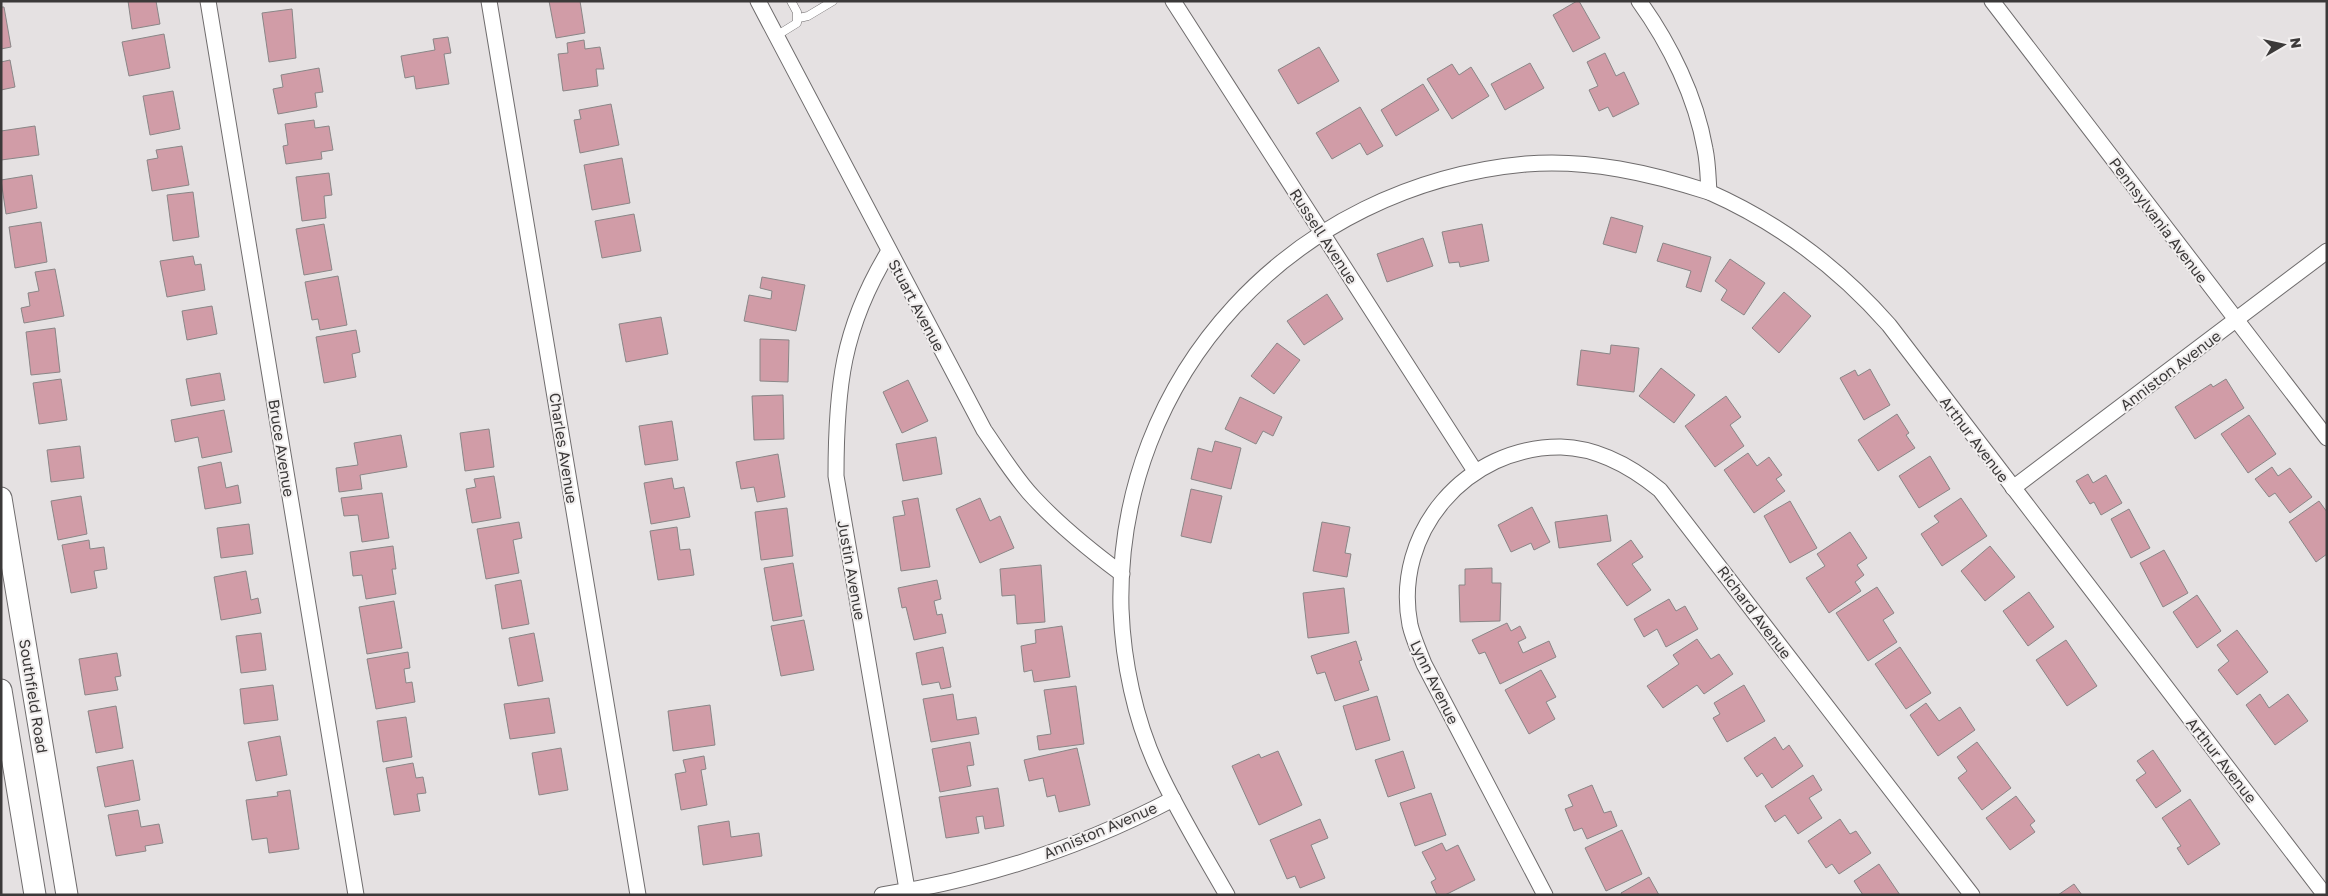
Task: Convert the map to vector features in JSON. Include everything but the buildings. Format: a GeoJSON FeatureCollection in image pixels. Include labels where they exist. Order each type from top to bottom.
{"type":"FeatureCollection","features":[{"type":"Feature","properties":{"kind":"main road","name":"Southfield Road"},"geometry":{"type":"LineString","coordinates":[[1,498],[67,895]]}},
{"type":"Feature","properties":{"kind":"main road","name":"Southfield Road"},"geometry":{"type":"LineString","coordinates":[[1,690],[35,895]]}},
{"type":"Feature","properties":{"kind":"street","name":"Bruce Avenue"},"geometry":{"type":"LineString","coordinates":[[208,1],[356,895]]}},
{"type":"Feature","properties":{"kind":"street","name":"Charles Avenue"},"geometry":{"type":"LineString","coordinates":[[490,1],[638,895]]}},
{"type":"Feature","properties":{"kind":"street","name":"Stuart Avenue"},"geometry":{"type":"LineString","coordinates":[[758,1],[974,414],[1016,476],[1066,530],[1122,574]]}},
{"type":"Feature","properties":{"kind":"street","name":"Russell Avenue"},"geometry":{"type":"LineString","coordinates":[[1173,1],[1475,471]]}},
{"type":"Feature","properties":{"kind":"street"},"geometry":{"type":"LineString","coordinates":[[1639,1],[1675,61],[1696,112],[1705,149],[1709,192]]}},
{"type":"Feature","properties":{"kind":"street","name":"Pennsylvania Avenue"},"geometry":{"type":"LineString","coordinates":[[1992,1],[2327,438]]}},
{"type":"Feature","properties":{"kind":"street","name":"Anniston Avenue"},"geometry":{"type":"LineString","coordinates":[[882,895],[907,893],[1019,863],[1079,842],[1136,818],[1173,799],[1146,741],[1132,689],[1123,636],[1122,574],[1125,538],[1136,485],[1152,434],[1176,386],[1205,340],[1240,299],[1280,262],[1322,232],[1354,213],[1421,185],[1473,171],[1527,164],[1608,166],[1661,176],[1709,192]]}},
{"type":"Feature","properties":{"kind":"street","name":"Arthur Avenue"},"geometry":{"type":"LineString","coordinates":[[1709,192],[1735,203],[1784,231],[1829,265],[1889,325],[2326,895]]}},
{"type":"Feature","properties":{"kind":"street","name":"Justin Avenue"},"geometry":{"type":"LineString","coordinates":[[889,251],[863,299],[849,339],[838,396],[836,476],[907,893]]}},
{"type":"Feature","properties":{"kind":"street","name":"Anniston Avenue"},"geometry":{"type":"LineString","coordinates":[[2013,488],[2327,251]]}},
{"type":"Feature","properties":{"kind":"street","name":"Richard Avenue"},"geometry":{"type":"LineString","coordinates":[[1475,471],[1499,459],[1529,450],[1561,447],[1607,456],[1622,463],[1648,480],[1674,506],[1972,895]]}},
{"type":"Feature","properties":{"kind":"street","name":"Lynn Avenue"},"geometry":{"type":"LineString","coordinates":[[1475,471],[1447,495],[1422,531],[1411,561],[1407,592],[1410,624],[1424,664],[1545,895]]}},
{"type":"Feature","properties":{"kind":"street"},"geometry":{"type":"LineString","coordinates":[[1173,799],[1227,895]]}},
{"type":"Feature","properties":{"kind":"lane"},"geometry":{"type":"LineString","coordinates":[[776,36],[797,23],[798,12],[791,1]]}},
{"type":"Feature","properties":{"kind":"lane"},"geometry":{"type":"LineString","coordinates":[[798,18],[808,16],[832,1]]}}]}
